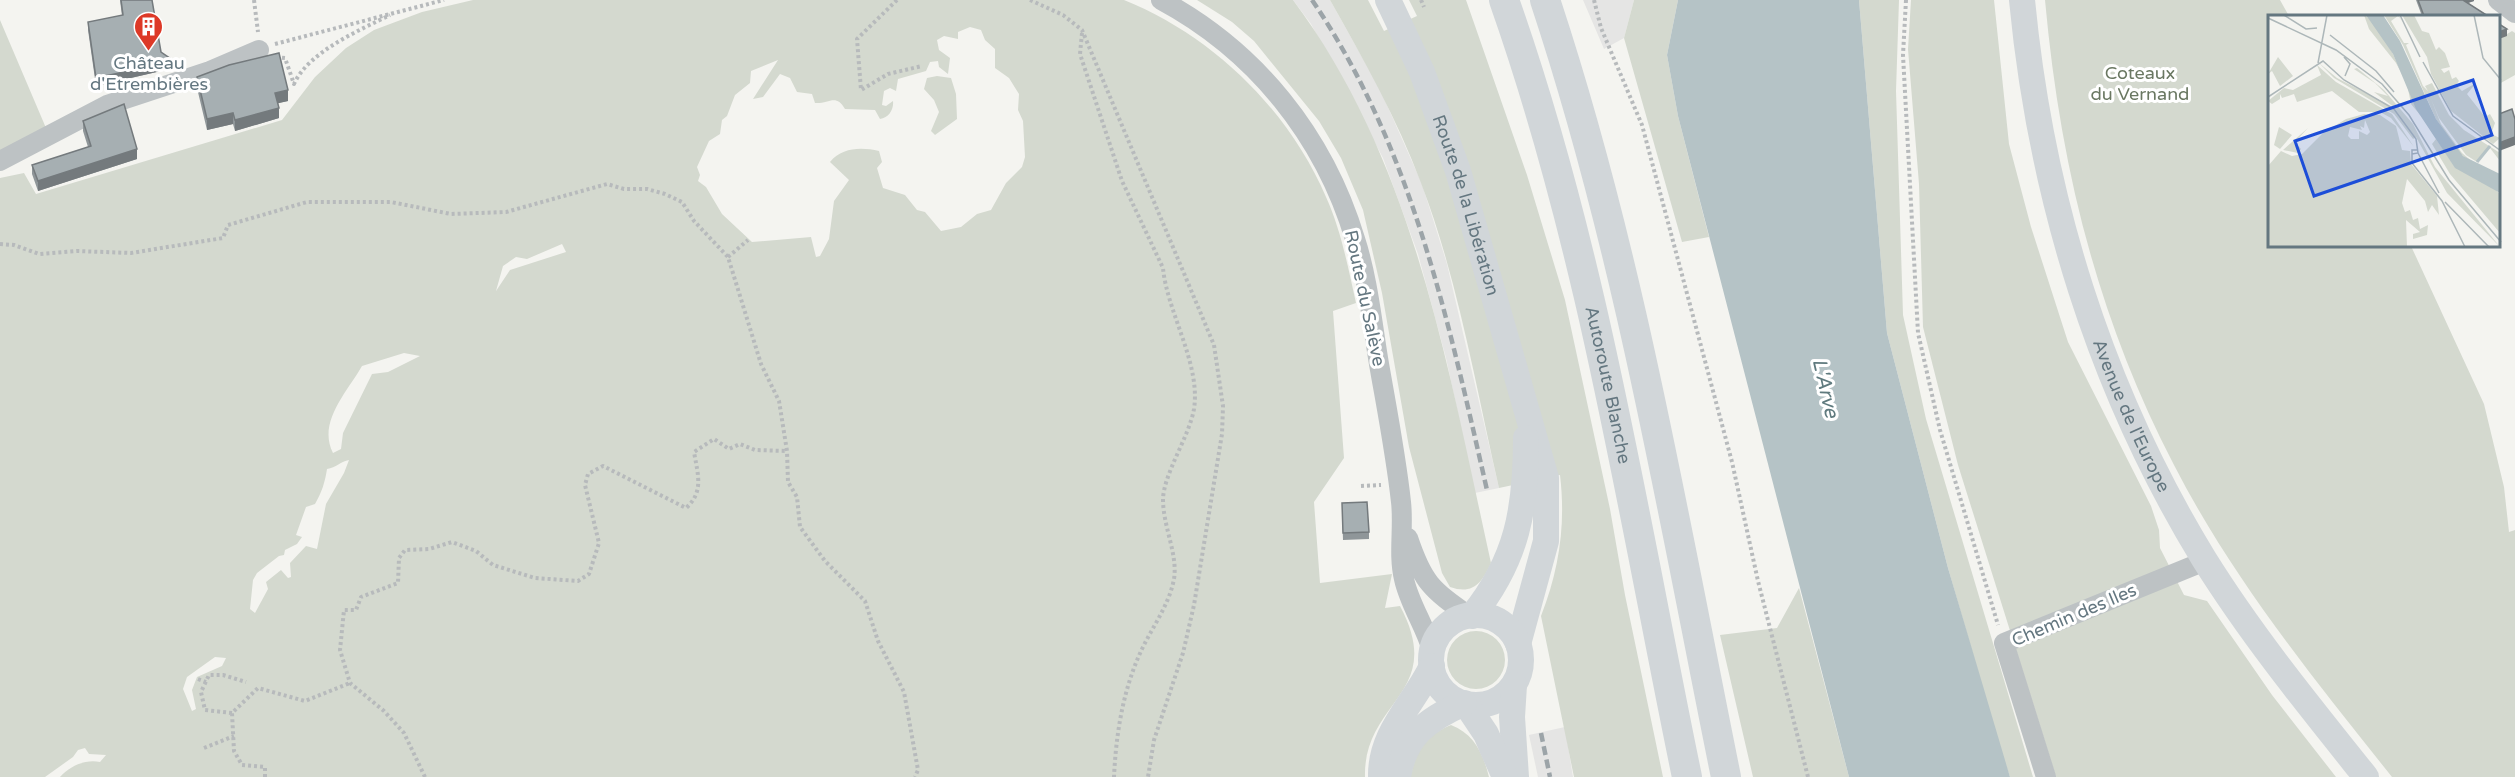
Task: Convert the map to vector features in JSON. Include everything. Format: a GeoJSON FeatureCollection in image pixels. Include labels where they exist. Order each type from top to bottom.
{"type":"FeatureCollection","features":[{"type":"Feature","properties":{"kind":"highway","name":"Autoroute Blanche"},"geometry":{"type":"LineString","coordinates":[[1504,0],[1558,169],[1590,299],[1687,777]]}},
{"type":"Feature","properties":{"kind":"highway","name":"Autoroute Blanche"},"geometry":{"type":"LineString","coordinates":[[1545,0],[1588,142],[1624,274],[1726,777]]}},
{"type":"Feature","properties":{"kind":"main road","name":"Route de la Libération"},"geometry":{"type":"LineString","coordinates":[[1388,0],[1426,82],[1458,171],[1546,478],[1548,520],[1542,562],[1511,634]]}},
{"type":"Feature","properties":{"kind":"main road","name":"Avenue de l'Europe"},"geometry":{"type":"LineString","coordinates":[[2022,0],[2040,133],[2055,203],[2075,274],[2132,424],[2157,476],[2205,561],[2253,632],[2366,777]]}},
{"type":"Feature","properties":{"kind":"main road","name":"Route de la Libération"},"geometry":{"type":"LineString","coordinates":[[1470,616],[1496,585],[1509,556],[1522,514],[1526,482],[1527,416]]}},
{"type":"Feature","properties":{"kind":"main road"},"geometry":{"type":"LineString","coordinates":[[1381,777],[1382,757],[1388,736],[1419,693],[1446,627],[1470,616],[1491,618],[1511,634],[1521,665],[1515,683],[1512,717],[1516,777]]}},
{"type":"Feature","properties":{"kind":"main road"},"geometry":{"type":"LineString","coordinates":[[1432,658],[1439,686],[1454,699],[1465,704],[1486,734],[1505,777]]}},
{"type":"Feature","properties":{"kind":"main road"},"geometry":{"type":"LineString","coordinates":[[1398,777],[1406,752],[1421,728],[1431,718],[1465,704],[1488,704],[1498,700],[1515,683]]}},
{"type":"Feature","properties":{"kind":"street","name":"Route du Salève"},"geometry":{"type":"LineString","coordinates":[[1161,0],[1208,28],[1255,69],[1298,120],[1332,178],[1348,218],[1361,261],[1404,527],[1404,579],[1432,658]]}},
{"type":"Feature","properties":{"kind":"street"},"geometry":{"type":"LineString","coordinates":[[2498,0],[2515,13]]}},
{"type":"Feature","properties":{"kind":"street"},"geometry":{"type":"LineString","coordinates":[[0,161],[107,105],[264,54]]}},
{"type":"Feature","properties":{"kind":"street","name":"Route du Salève"},"geometry":{"type":"LineString","coordinates":[[1404,527],[1426,581],[1440,596],[1470,616]]}},
{"type":"Feature","properties":{"kind":"street","name":"Chemin des Iles"},"geometry":{"type":"LineString","coordinates":[[2046,777],[2004,643],[2205,561]]}},
{"type":"Feature","properties":{"kind":"path"},"geometry":{"type":"LineString","coordinates":[[254,0],[264,54]]}},
{"type":"Feature","properties":{"kind":"path"},"geometry":{"type":"LineString","coordinates":[[264,54],[291,37],[444,0]]}},
{"type":"Feature","properties":{"kind":"path"},"geometry":{"type":"LineString","coordinates":[[897,0],[857,39],[861,90],[888,74],[922,66]]}},
{"type":"Feature","properties":{"kind":"path"},"geometry":{"type":"LineString","coordinates":[[1030,0],[1063,15],[1082,30],[1214,345],[1223,406],[1222,434],[1194,605],[1183,653],[1154,740],[1148,777]]}},
{"type":"Feature","properties":{"kind":"path"},"geometry":{"type":"LineString","coordinates":[[1421,0],[1424,8]]}},
{"type":"Feature","properties":{"kind":"path"},"geometry":{"type":"LineString","coordinates":[[1594,0],[1601,28],[1642,125],[1732,462],[1758,581],[1808,777]]}},
{"type":"Feature","properties":{"kind":"path"},"geometry":{"type":"LineString","coordinates":[[1906,0],[1904,77],[1918,333],[1940,430],[2004,643]]}},
{"type":"Feature","properties":{"kind":"path"},"geometry":{"type":"LineString","coordinates":[[264,54],[285,58],[294,84],[299,73],[315,58],[352,34],[399,11]]}},
{"type":"Feature","properties":{"kind":"path"},"geometry":{"type":"LineString","coordinates":[[1082,30],[1080,54],[1119,170],[1162,268],[1193,381],[1194,408],[1163,495],[1163,521],[1174,560],[1173,579],[1162,614],[1141,651],[1123,704],[1116,737],[1114,777]]}},
{"type":"Feature","properties":{"kind":"path"},"geometry":{"type":"LineString","coordinates":[[0,244],[14,245],[39,254],[77,251],[131,253],[223,238],[228,225],[307,202],[391,202],[451,214],[506,212],[608,184],[624,189],[647,189],[682,202],[694,221],[728,257],[761,363],[779,401],[787,451],[788,482],[797,497],[800,527],[825,561],[865,601],[878,641],[904,692],[918,770],[915,777]]}},
{"type":"Feature","properties":{"kind":"path"},"geometry":{"type":"LineString","coordinates":[[728,257],[748,240]]}},
{"type":"Feature","properties":{"kind":"path"},"geometry":{"type":"LineString","coordinates":[[425,777],[404,733],[384,711],[350,684],[340,650],[344,610],[356,610],[361,597],[398,583],[399,558],[405,550],[429,549],[452,542],[476,551],[493,566],[534,578],[578,581],[589,574],[598,543],[585,485],[588,474],[603,466],[686,508],[696,499],[700,485],[694,452],[714,439],[729,449],[740,444],[755,450],[767,448],[787,451]]}},
{"type":"Feature","properties":{"kind":"path"},"geometry":{"type":"LineString","coordinates":[[1361,486],[1380,485]]}},
{"type":"Feature","properties":{"kind":"path"},"geometry":{"type":"LineString","coordinates":[[232,713],[206,710],[201,692],[209,675],[223,675],[246,682]]}},
{"type":"Feature","properties":{"kind":"path"},"geometry":{"type":"LineString","coordinates":[[198,679],[206,682]]}},
{"type":"Feature","properties":{"kind":"path"},"geometry":{"type":"LineString","coordinates":[[232,713],[258,688],[305,701],[350,684]]}},
{"type":"Feature","properties":{"kind":"path"},"geometry":{"type":"LineString","coordinates":[[232,713],[234,752],[242,765],[265,767],[265,777]]}},
{"type":"Feature","properties":{"kind":"path"},"geometry":{"type":"LineString","coordinates":[[204,748],[234,736]]}},
{"type":"Feature","properties":{"kind":"shaded area"},"geometry":{"type":"Polygon","coordinates":[[[1293,0],[1330,0],[1379,87],[1422,184],[1447,264],[1499,488],[1475,493],[1446,358],[1418,254],[1383,158],[1311,24],[1293,0]]]}},
{"type":"Feature","properties":{"kind":"shaded area"},"geometry":{"type":"Polygon","coordinates":[[[1583,0],[1634,0],[1624,38],[1604,49],[1583,0]]]}},
{"type":"Feature","properties":{"kind":"shaded area"},"geometry":{"type":"Polygon","coordinates":[[[1565,727],[1573,777],[1538,777],[1529,735],[1565,727]]]}},
{"type":"Feature","properties":{"kind":"green space"},"geometry":{"type":"Polygon","coordinates":[[[473,0],[1124,0],[1157,15],[1217,55],[1269,105],[1291,134],[1310,165],[1336,222],[1356,303],[1333,311],[1344,458],[1314,502],[1320,583],[1392,574],[1385,608],[1400,606],[1412,635],[1414,659],[1409,678],[1376,730],[1368,751],[1365,777],[60,777],[78,764],[100,762],[106,755],[89,754],[85,748],[78,750],[73,757],[45,777],[0,777],[0,178],[24,173],[36,194],[282,120],[315,77],[346,48],[374,30],[422,12],[473,0]],[[970,27],[958,32],[958,39],[944,36],[937,40],[939,50],[950,58],[948,74],[939,67],[938,61],[930,62],[926,71],[898,79],[896,91],[890,88],[884,91],[882,105],[886,106],[893,101],[893,104],[888,115],[880,119],[875,110],[845,109],[835,100],[815,103],[812,94],[797,92],[790,78],[780,74],[763,97],[753,99],[778,60],[751,71],[750,83],[735,95],[727,116],[722,120],[720,134],[709,141],[697,167],[700,175],[698,181],[706,187],[722,214],[752,242],[811,237],[816,257],[820,256],[829,239],[834,201],[849,180],[830,162],[840,153],[853,149],[879,151],[882,162],[877,168],[883,188],[905,195],[917,210],[925,212],[941,231],[961,227],[977,214],[991,210],[1006,183],[1022,167],[1025,157],[1023,121],[1018,110],[1019,94],[1009,78],[995,68],[995,49],[985,40],[981,30],[970,27]],[[562,244],[527,259],[516,257],[503,266],[496,291],[510,270],[566,252],[562,244]],[[404,353],[362,366],[342,396],[331,418],[329,441],[333,453],[341,449],[343,433],[372,374],[388,372],[420,356],[404,353]],[[349,460],[327,469],[323,487],[315,504],[306,507],[296,535],[302,537],[297,544],[285,550],[284,555],[279,556],[257,573],[253,580],[250,609],[255,613],[268,589],[266,582],[281,570],[288,578],[291,577],[290,563],[306,546],[317,549],[326,504],[349,460]],[[215,657],[187,677],[183,689],[192,711],[196,709],[192,690],[197,677],[222,666],[226,658],[215,657]]]}},
{"type":"Feature","properties":{"kind":"green space"},"geometry":{"type":"Polygon","coordinates":[[[1197,0],[1293,0],[1335,63],[1369,129],[1398,199],[1422,270],[1442,343],[1491,563],[1476,586],[1465,589],[1450,587],[1442,573],[1409,447],[1382,293],[1363,210],[1341,158],[1319,121],[1254,41],[1232,22],[1197,0]]]}},
{"type":"Feature","properties":{"kind":"green space"},"geometry":{"type":"Polygon","coordinates":[[[1330,0],[1368,0],[1384,31],[1417,16],[1409,0],[1466,0],[1527,175],[1565,300],[1610,509],[1625,595],[1663,777],[1574,777],[1541,616],[1557,564],[1562,512],[1560,475],[1499,488],[1456,295],[1434,220],[1412,159],[1391,113],[1330,0]]]}},
{"type":"Feature","properties":{"kind":"green space"},"geometry":{"type":"Polygon","coordinates":[[[1634,0],[1678,0],[1667,55],[1678,116],[1709,237],[1682,242],[1624,38],[1634,0]]]}},
{"type":"Feature","properties":{"kind":"green space"},"geometry":{"type":"Polygon","coordinates":[[[1859,0],[1899,0],[1896,91],[1903,315],[1926,419],[2033,777],[2010,777],[2001,751],[1948,568],[1887,333],[1859,0]]]}},
{"type":"Feature","properties":{"kind":"green space"},"geometry":{"type":"Polygon","coordinates":[[[1911,0],[1994,0],[2009,144],[2031,227],[2068,342],[2151,506],[2159,530],[2160,548],[2184,595],[2207,601],[2272,695],[2336,777],[2056,777],[1958,465],[1923,327],[1919,184],[1908,49],[1911,0]]]}},
{"type":"Feature","properties":{"kind":"green space","name":"Coteaux du Vernand"},"geometry":{"type":"Polygon","coordinates":[[[2045,0],[2280,0],[2288,15],[2268,15],[2268,248],[2412,248],[2484,404],[2504,487],[2509,532],[2515,530],[2515,777],[2392,777],[2275,626],[2221,548],[2174,465],[2147,409],[2123,353],[2103,296],[2072,181],[2052,61],[2045,0]]]}},
{"type":"Feature","properties":{"kind":"green space"},"geometry":{"type":"Polygon","coordinates":[[[0,20],[46,128],[0,153],[0,20]]]}},
{"type":"Feature","properties":{"kind":"green space"},"geometry":{"type":"Polygon","coordinates":[[[2512,31],[2515,33],[2515,75],[2500,83],[2500,38],[2512,31]]]}},
{"type":"Feature","properties":{"kind":"green space"},"geometry":{"type":"Polygon","coordinates":[[[937,76],[951,78],[956,94],[957,119],[935,135],[931,131],[939,112],[934,100],[924,89],[927,78],[937,76]]]}},
{"type":"Feature","properties":{"kind":"green space"},"geometry":{"type":"Polygon","coordinates":[[[1799,588],[1849,777],[1753,777],[1720,635],[1777,628],[1799,588]]]}},
{"type":"Feature","properties":{"kind":"green space"},"geometry":{"type":"Polygon","coordinates":[[[1470,631],[1482,631],[1497,639],[1505,654],[1505,666],[1497,681],[1482,689],[1470,689],[1455,681],[1447,666],[1447,654],[1455,639],[1470,631]]]}},
{"type":"Feature","properties":{"kind":"green space"},"geometry":{"type":"Polygon","coordinates":[[[1451,725],[1472,739],[1484,760],[1489,777],[1410,777],[1423,745],[1434,734],[1451,725]]]}},
{"type":"Feature","properties":{"kind":"water","name":"L'Arve"},"geometry":{"type":"Polygon","coordinates":[[[1678,0],[1859,0],[1887,333],[1948,568],[2010,777],[1849,777],[1678,116],[1667,55],[1678,0]]]}},
{"type":"Feature","properties":{"kind":"building","name":"Château d'Etrembières"},"geometry":{"type":"Polygon","coordinates":[[[121,0],[152,0],[161,52],[174,61],[96,78],[88,22],[123,15],[121,0]]]}},
{"type":"Feature","properties":{"kind":"building"},"geometry":{"type":"Polygon","coordinates":[[[2418,0],[2463,0],[2486,15],[2424,15],[2418,0]]]}},
{"type":"Feature","properties":{"kind":"building"},"geometry":{"type":"Polygon","coordinates":[[[2500,25],[2507,29],[2500,32],[2500,25]]]}},
{"type":"Feature","properties":{"kind":"building"},"geometry":{"type":"Polygon","coordinates":[[[279,53],[288,90],[275,93],[279,108],[235,120],[233,113],[207,119],[197,77],[229,65],[279,53]]]}},
{"type":"Feature","properties":{"kind":"building"},"geometry":{"type":"Polygon","coordinates":[[[124,104],[137,149],[38,181],[32,165],[91,146],[83,121],[124,104]]]}},
{"type":"Feature","properties":{"kind":"building"},"geometry":{"type":"Polygon","coordinates":[[[2512,109],[2515,119],[2515,137],[2500,143],[2500,114],[2512,109]]]}},
{"type":"Feature","properties":{"kind":"building"},"geometry":{"type":"Polygon","coordinates":[[[1367,502],[1369,532],[1343,533],[1342,503],[1367,502]]]}},
{"type":"Feature","properties":{"kind":"railway"},"geometry":{"type":"LineString","coordinates":[[1312,0],[1347,56],[1376,115],[1401,175],[1441,299],[1487,490]]}},
{"type":"Feature","properties":{"kind":"railway"},"geometry":{"type":"LineString","coordinates":[[1541,733],[1550,777]]}},
{"type":"Feature","properties":{"kind":"place","name":"Château d'Etrembières"},"geometry":{"type":"Point","coordinates":[149,52]}}]}
